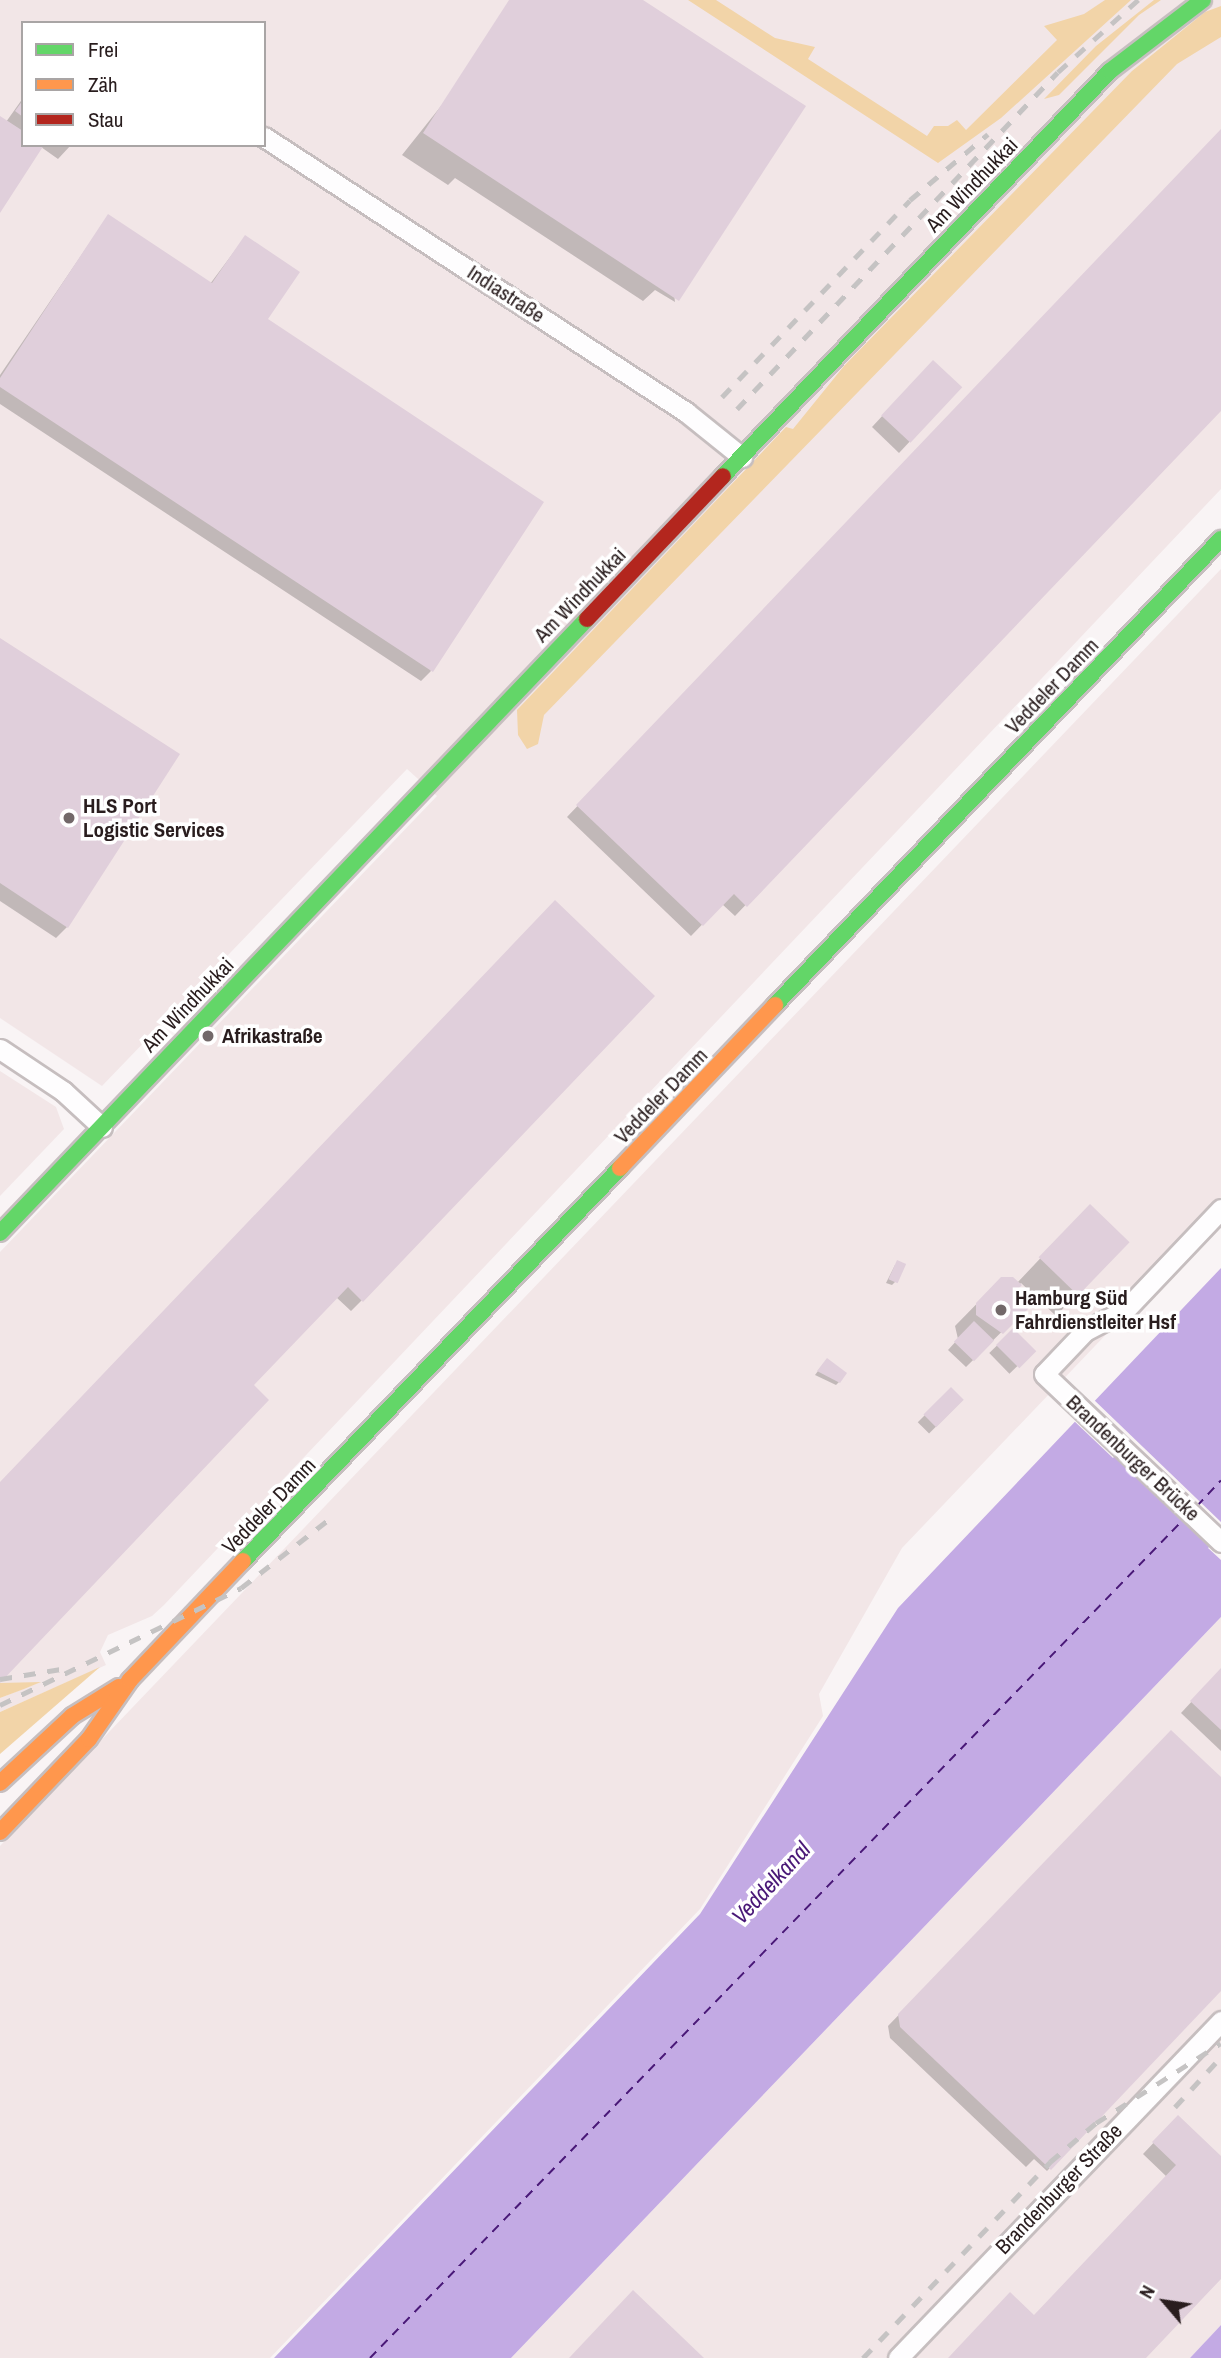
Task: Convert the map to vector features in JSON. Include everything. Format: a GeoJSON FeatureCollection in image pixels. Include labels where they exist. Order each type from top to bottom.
{"type":"FeatureCollection","features":[{"type":"Feature","properties":{"kind":"main road","name":"Am Windhukkai"},"geometry":{"type":"LineString","coordinates":[[0,1233],[1110,71],[1203,0]]}},
{"type":"Feature","properties":{"kind":"main road","name":"Veddeler Damm"},"geometry":{"type":"LineString","coordinates":[[0,1832],[89,1739],[130,1680],[1221,539]]}},
{"type":"Feature","properties":{"kind":"main road","name":"Veddeler Damm"},"geometry":{"type":"LineString","coordinates":[[0,1783],[72,1716],[130,1680]]}},
{"type":"Feature","properties":{"kind":"street","name":"Indiastraße"},"geometry":{"type":"LineString","coordinates":[[266,138],[686,412],[743,457]]}},
{"type":"Feature","properties":{"kind":"street"},"geometry":{"type":"LineString","coordinates":[[0,1049],[63,1091],[102,1127]]}},
{"type":"Feature","properties":{"kind":"street","name":"Brandenburger Brücke"},"geometry":{"type":"LineString","coordinates":[[1221,1209],[1125,1310],[1085,1331],[1044,1374],[1221,1542]]}},
{"type":"Feature","properties":{"kind":"street","name":"Brandenburger Straße"},"geometry":{"type":"LineString","coordinates":[[898,2358],[1221,2021]]}},
{"type":"Feature","properties":{"kind":"shaded area"},"geometry":{"type":"Polygon","coordinates":[[[0,0],[1221,0],[1221,489],[164,1605],[152,1616],[108,1635],[100,1652],[106,1665],[0,1712],[0,1698],[38,1683],[0,1683],[0,1252],[437,796],[407,769],[102,1086],[0,1018],[0,0]]]}},
{"type":"Feature","properties":{"kind":"shaded area"},"geometry":{"type":"Polygon","coordinates":[[[688,0],[716,0],[775,38],[815,47],[808,59],[927,136],[934,126],[948,126],[957,120],[966,130],[1057,40],[1044,26],[1084,14],[1105,0],[1131,0],[1001,118],[938,163],[688,0]]]}},
{"type":"Feature","properties":{"kind":"shaded area"},"geometry":{"type":"Polygon","coordinates":[[[1154,0],[1161,0],[1139,15],[1059,95],[1044,99],[1096,46],[1154,0]]]}},
{"type":"Feature","properties":{"kind":"shaded area"},"geometry":{"type":"Polygon","coordinates":[[[1221,6],[1221,37],[1177,64],[544,715],[538,744],[527,749],[518,735],[517,710],[786,427],[793,429],[844,366],[1132,71],[1205,12],[1221,6]]]}},
{"type":"Feature","properties":{"kind":"shaded area"},"geometry":{"type":"Polygon","coordinates":[[[1221,569],[1221,1214],[902,1548],[819,1694],[823,1716],[700,1909],[270,2358],[0,2358],[0,1846],[1221,569]]]}},
{"type":"Feature","properties":{"kind":"shaded area"},"geometry":{"type":"Polygon","coordinates":[[[0,1071],[56,1107],[64,1129],[0,1196],[0,1071]]]}},
{"type":"Feature","properties":{"kind":"shaded area"},"geometry":{"type":"Polygon","coordinates":[[[1221,1617],[1221,2325],[1190,2358],[511,2358],[1221,1617]]]}},
{"type":"Feature","properties":{"kind":"shaded area"},"geometry":{"type":"Polygon","coordinates":[[[100,1667],[0,1754],[0,1712],[100,1667]]]}},
{"type":"Feature","properties":{"kind":"shaded area"},"geometry":{"type":"Polygon","coordinates":[[[41,1682],[24,1689],[0,1698],[0,1683],[41,1682]]]}},
{"type":"Feature","properties":{"kind":"water","name":"Veddelkanal"},"geometry":{"type":"Polygon","coordinates":[[[1221,1268],[1221,1617],[511,2358],[274,2358],[700,1914],[898,1608],[1221,1268]]]}},
{"type":"Feature","properties":{"kind":"water"},"geometry":{"type":"Polygon","coordinates":[[[1221,2325],[1221,2358],[1190,2358],[1221,2325]]]}},
{"type":"Feature","properties":{"kind":"pier"},"geometry":{"type":"Polygon","coordinates":[[[1092,1398],[1221,1522],[1221,1560],[1208,1548],[1214,1542],[1119,1451],[1113,1458],[1072,1419],[1092,1398]]]}},
{"type":"Feature","properties":{"kind":"building"},"geometry":{"type":"Polygon","coordinates":[[[509,0],[643,0],[806,106],[679,301],[423,133],[509,0]]]}},
{"type":"Feature","properties":{"kind":"building"},"geometry":{"type":"Polygon","coordinates":[[[21,103],[21,116],[15,111],[21,103]]]}},
{"type":"Feature","properties":{"kind":"building"},"geometry":{"type":"Polygon","coordinates":[[[0,116],[21,130],[21,147],[43,147],[0,213],[0,116]]]}},
{"type":"Feature","properties":{"kind":"building"},"geometry":{"type":"Polygon","coordinates":[[[1221,129],[1221,411],[747,907],[734,894],[703,926],[576,805],[1221,129]]]}},
{"type":"Feature","properties":{"kind":"building"},"geometry":{"type":"Polygon","coordinates":[[[108,214],[212,283],[245,235],[300,272],[268,319],[544,502],[433,672],[0,387],[0,378],[108,214]]]}},
{"type":"Feature","properties":{"kind":"building"},"geometry":{"type":"Polygon","coordinates":[[[933,360],[962,387],[910,443],[881,416],[933,360]]]}},
{"type":"Feature","properties":{"kind":"building","name":"HLS Port Logistic Services"},"geometry":{"type":"Polygon","coordinates":[[[0,638],[180,754],[68,928],[0,883],[0,638]]]}},
{"type":"Feature","properties":{"kind":"building"},"geometry":{"type":"Polygon","coordinates":[[[555,900],[655,996],[363,1302],[348,1287],[254,1385],[269,1400],[0,1683],[0,1482],[555,900]]]}},
{"type":"Feature","properties":{"kind":"building"},"geometry":{"type":"Polygon","coordinates":[[[1090,1204],[1130,1242],[1078,1295],[1039,1257],[1090,1204]]]}},
{"type":"Feature","properties":{"kind":"building"},"geometry":{"type":"Polygon","coordinates":[[[897,1260],[906,1264],[898,1283],[888,1279],[897,1260]]]}},
{"type":"Feature","properties":{"kind":"building","name":"Hamburg Süd Fahrdienstleiter Hsf"},"geometry":{"type":"Polygon","coordinates":[[[1001,1277],[1013,1277],[1022,1285],[1017,1290],[1032,1305],[1003,1334],[976,1315],[976,1303],[1001,1277]]]}},
{"type":"Feature","properties":{"kind":"building"},"geometry":{"type":"Polygon","coordinates":[[[974,1321],[994,1340],[974,1361],[954,1342],[974,1321]]]}},
{"type":"Feature","properties":{"kind":"building"},"geometry":{"type":"Polygon","coordinates":[[[1013,1328],[1036,1351],[1019,1368],[996,1345],[1013,1328]]]}},
{"type":"Feature","properties":{"kind":"building"},"geometry":{"type":"Polygon","coordinates":[[[827,1358],[847,1373],[840,1383],[817,1371],[827,1358]]]}},
{"type":"Feature","properties":{"kind":"building"},"geometry":{"type":"Polygon","coordinates":[[[951,1387],[964,1400],[936,1427],[923,1415],[951,1387]]]}},
{"type":"Feature","properties":{"kind":"building"},"geometry":{"type":"Polygon","coordinates":[[[1221,1668],[1221,1730],[1190,1701],[1221,1668]]]}},
{"type":"Feature","properties":{"kind":"building"},"geometry":{"type":"Polygon","coordinates":[[[1171,1730],[1221,1777],[1221,1991],[1051,2170],[900,2027],[898,2014],[1171,1730]]]}},
{"type":"Feature","properties":{"kind":"building"},"geometry":{"type":"Polygon","coordinates":[[[1178,2115],[1221,2156],[1221,2279],[1146,2358],[948,2358],[1010,2292],[1034,2315],[1176,2165],[1152,2142],[1178,2115]]]}},
{"type":"Feature","properties":{"kind":"building"},"geometry":{"type":"Polygon","coordinates":[[[633,2290],[704,2358],[569,2358],[633,2290]]]}},
{"type":"Feature","properties":{"kind":"ferry route"},"geometry":{"type":"LineString","coordinates":[[1197,1506],[1221,1480]]}},
{"type":"Feature","properties":{"kind":"ferry route"},"geometry":{"type":"LineString","coordinates":[[370,2358],[1183,1520]]}},
{"type":"Feature","properties":{"kind":"railway"},"geometry":{"type":"LineString","coordinates":[[737,409],[1058,72],[1138,0]]}},
{"type":"Feature","properties":{"kind":"railway"},"geometry":{"type":"LineString","coordinates":[[722,397],[910,200],[988,134]]}},
{"type":"Feature","properties":{"kind":"railway"},"geometry":{"type":"LineString","coordinates":[[0,1705],[241,1588],[333,1516]]}},
{"type":"Feature","properties":{"kind":"railway"},"geometry":{"type":"LineString","coordinates":[[0,1679],[67,1668]]}},
{"type":"Feature","properties":{"kind":"railway"},"geometry":{"type":"LineString","coordinates":[[863,2358],[1050,2162],[1096,2123],[1221,2043]]}},
{"type":"Feature","properties":{"kind":"railway"},"geometry":{"type":"LineString","coordinates":[[1175,2107],[1221,2057]]}},
{"type":"Feature","properties":{"kind":"traffic: fast"},"geometry":{"type":"LineString","coordinates":[[723,476],[1110,71],[1203,0]]}},
{"type":"Feature","properties":{"kind":"traffic: fast"},"geometry":{"type":"LineString","coordinates":[[775,1005],[1221,539]]}},
{"type":"Feature","properties":{"kind":"traffic: fast"},"geometry":{"type":"LineString","coordinates":[[0,1233],[587,619]]}},
{"type":"Feature","properties":{"kind":"traffic: fast"},"geometry":{"type":"LineString","coordinates":[[243,1561],[620,1168]]}},
{"type":"Feature","properties":{"kind":"traffic: slow"},"geometry":{"type":"LineString","coordinates":[[620,1168],[775,1005]]}},
{"type":"Feature","properties":{"kind":"traffic: slow"},"geometry":{"type":"LineString","coordinates":[[0,1832],[89,1739],[130,1680],[243,1561]]}},
{"type":"Feature","properties":{"kind":"traffic: slow"},"geometry":{"type":"LineString","coordinates":[[0,1783],[72,1716],[119,1687]]}},
{"type":"Feature","properties":{"kind":"traffic: jam"},"geometry":{"type":"LineString","coordinates":[[587,619],[723,476]]}},
{"type":"Feature","properties":{"kind":"place","name":"HLS Port Logistic Services"},"geometry":{"type":"Point","coordinates":[69,818]}},
{"type":"Feature","properties":{"kind":"place","name":"Afrikastraße"},"geometry":{"type":"Point","coordinates":[208,1036]}},
{"type":"Feature","properties":{"kind":"place","name":"Hamburg Süd Fahrdienstleiter Hsf"},"geometry":{"type":"Point","coordinates":[1001,1310]}}]}
